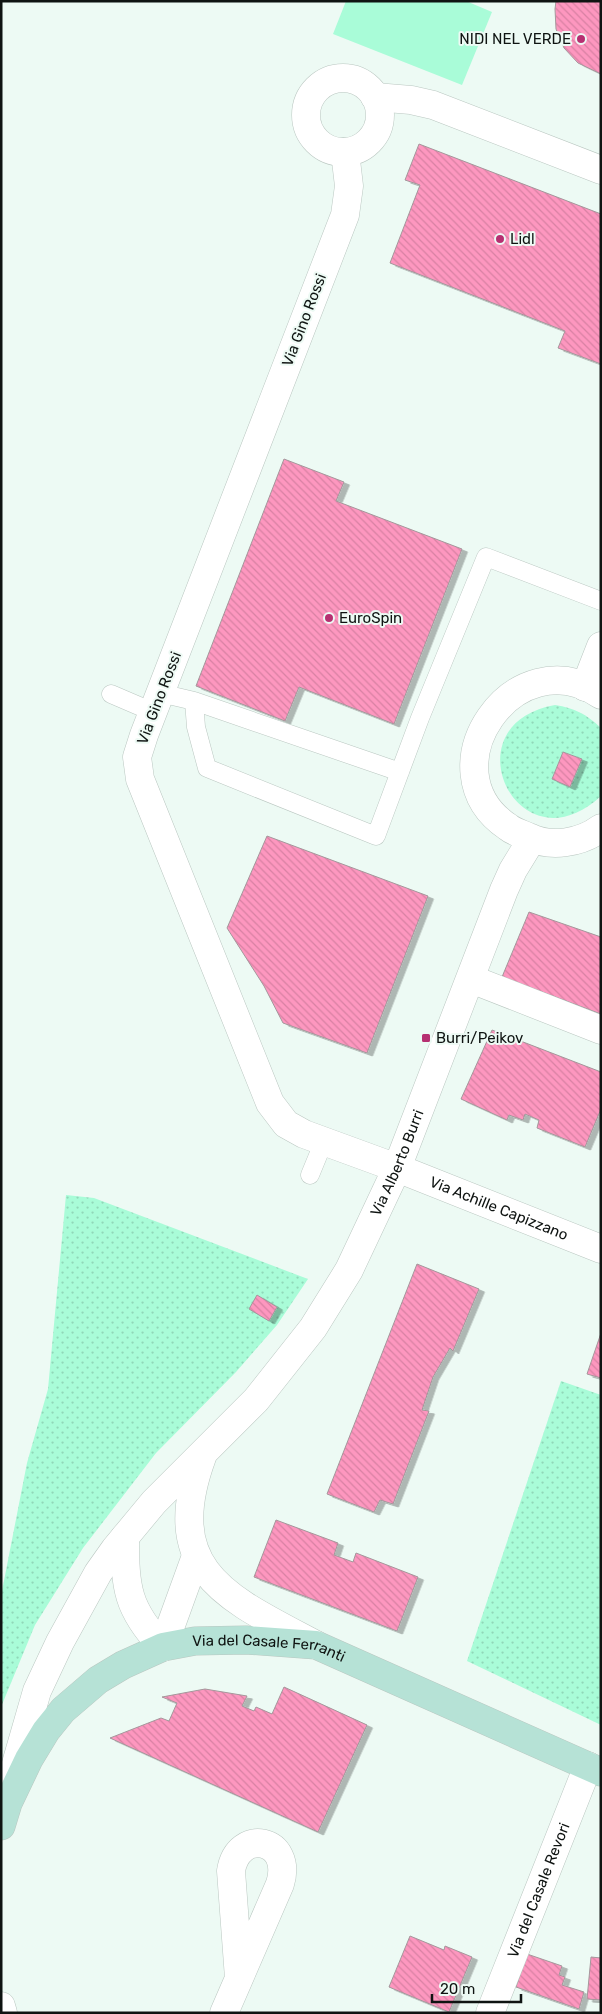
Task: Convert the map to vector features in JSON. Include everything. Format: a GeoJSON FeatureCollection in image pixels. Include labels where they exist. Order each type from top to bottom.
{"type":"FeatureCollection","features":[{"type":"Feature","properties":{"kind":"street"},"geometry":{"type":"LineString","coordinates":[[346,78],[358,81],[368,88],[375,97],[380,109],[380,121],[375,133],[368,142],[357,149],[345,152],[333,151],[322,146],[313,138],[307,127],[305,115],[314,92],[322,84],[334,79],[346,78]]}},
{"type":"Feature","properties":{"kind":"street"},"geometry":{"type":"LineString","coordinates":[[375,97],[411,100],[433,106],[601,170]]}},
{"type":"Feature","properties":{"kind":"street","name":"Via Gino Rossi"},"geometry":{"type":"LineString","coordinates":[[345,152],[349,186],[345,215],[156,703],[137,757],[140,779],[270,1103],[286,1124],[324,1141],[397,1168]]}},
{"type":"Feature","properties":{"kind":"street"},"geometry":{"type":"LineString","coordinates":[[601,646],[593,691],[572,683],[551,682],[530,685],[506,698],[488,718],[477,743],[475,770],[478,784],[486,802],[508,828],[532,839],[545,842],[572,841],[585,837],[601,828]]}},
{"type":"Feature","properties":{"kind":"street","name":"Via Alberto Burri"},"geometry":{"type":"LineString","coordinates":[[4,1814],[12,1775],[37,1691],[89,1587],[124,1537],[154,1502],[256,1400],[313,1328],[348,1270],[397,1168],[504,890],[532,839]]}},
{"type":"Feature","properties":{"kind":"street"},"geometry":{"type":"LineString","coordinates":[[471,979],[601,1030]]}},
{"type":"Feature","properties":{"kind":"street","name":"Via Achille Capizzano"},"geometry":{"type":"LineString","coordinates":[[397,1168],[601,1249]]}},
{"type":"Feature","properties":{"kind":"street"},"geometry":{"type":"LineString","coordinates":[[203,1453],[191,1489],[188,1508],[190,1535],[196,1556],[225,1592],[260,1615],[316,1645]]}},
{"type":"Feature","properties":{"kind":"street"},"geometry":{"type":"LineString","coordinates":[[124,1537],[126,1577],[131,1601],[146,1629],[163,1648],[196,1556]]}},
{"type":"Feature","properties":{"kind":"street","name":"Via del Casale Ferranti"},"geometry":{"type":"LineString","coordinates":[[4,1814],[46,1731],[63,1710],[104,1676],[131,1661],[163,1648],[182,1643],[217,1640],[316,1645],[594,1769]]}},
{"type":"Feature","properties":{"kind":"street","name":"Via del Casale Revori"},"geometry":{"type":"LineString","coordinates":[[490,2013],[594,1769]]}},
{"type":"Feature","properties":{"kind":"street"},"geometry":{"type":"LineString","coordinates":[[224,2013],[239,1978]]}},
{"type":"Feature","properties":{"kind":"street"},"geometry":{"type":"LineString","coordinates":[[1,2006],[3,2013]]}},
{"type":"Feature","properties":{"kind":"lane"},"geometry":{"type":"LineString","coordinates":[[194,702],[196,727],[207,768],[376,836],[486,558],[601,600]]}},
{"type":"Feature","properties":{"kind":"lane"},"geometry":{"type":"LineString","coordinates":[[111,694],[156,703],[194,702],[400,772]]}},
{"type":"Feature","properties":{"kind":"lane"},"geometry":{"type":"LineString","coordinates":[[310,1175],[324,1141]]}},
{"type":"Feature","properties":{"kind":"green space"},"geometry":{"type":"Polygon","coordinates":[[[346,1],[466,1],[492,12],[462,85],[333,34],[346,1]]]}},
{"type":"Feature","properties":{"kind":"green space"},"geometry":{"type":"Polygon","coordinates":[[[555,705],[580,712],[601,728],[601,796],[571,815],[544,817],[521,806],[506,786],[500,762],[505,738],[523,718],[555,705]],[[563,752],[552,779],[570,786],[582,759],[563,752]]]}},
{"type":"Feature","properties":{"kind":"green space"},"geometry":{"type":"Polygon","coordinates":[[[66,1195],[94,1198],[308,1279],[277,1325],[236,1372],[156,1453],[83,1548],[35,1625],[1,1707],[1,1596],[27,1463],[48,1389],[66,1195]]]}},
{"type":"Feature","properties":{"kind":"green space"},"geometry":{"type":"Polygon","coordinates":[[[561,1381],[601,1395],[601,1725],[467,1661],[561,1381]]]}},
{"type":"Feature","properties":{"kind":"building","name":"NIDI NEL VERDE"},"geometry":{"type":"Polygon","coordinates":[[[556,1],[601,1],[601,74],[578,63],[564,48],[556,29],[556,1]]]}},
{"type":"Feature","properties":{"kind":"building","name":"Lidl"},"geometry":{"type":"Polygon","coordinates":[[[419,144],[601,214],[601,364],[558,348],[565,331],[390,263],[420,185],[405,180],[419,144]]]}},
{"type":"Feature","properties":{"kind":"building","name":"EuroSpin"},"geometry":{"type":"Polygon","coordinates":[[[284,459],[344,482],[336,501],[462,549],[394,724],[299,687],[285,721],[196,686],[284,459]]]}},
{"type":"Feature","properties":{"kind":"building"},"geometry":{"type":"Polygon","coordinates":[[[563,752],[582,759],[570,787],[552,779],[563,752]]]}},
{"type":"Feature","properties":{"kind":"building"},"geometry":{"type":"Polygon","coordinates":[[[267,836],[428,896],[367,1053],[283,1023],[264,986],[227,928],[267,836]]]}},
{"type":"Feature","properties":{"kind":"building"},"geometry":{"type":"Polygon","coordinates":[[[529,912],[601,937],[601,1014],[502,977],[529,912]]]}},
{"type":"Feature","properties":{"kind":"building"},"geometry":{"type":"Polygon","coordinates":[[[492,1030],[601,1072],[601,1109],[585,1147],[537,1128],[539,1120],[525,1114],[523,1120],[509,1115],[507,1120],[461,1099],[492,1030]]]}},
{"type":"Feature","properties":{"kind":"building"},"geometry":{"type":"Polygon","coordinates":[[[417,1264],[479,1289],[453,1351],[450,1348],[433,1377],[422,1410],[429,1411],[393,1504],[380,1500],[374,1512],[327,1494],[417,1264]]]}},
{"type":"Feature","properties":{"kind":"building"},"geometry":{"type":"Polygon","coordinates":[[[257,1295],[277,1307],[269,1321],[249,1309],[257,1295]]]}},
{"type":"Feature","properties":{"kind":"building"},"geometry":{"type":"Polygon","coordinates":[[[601,1333],[601,1378],[587,1374],[601,1333]]]}},
{"type":"Feature","properties":{"kind":"building"},"geometry":{"type":"Polygon","coordinates":[[[276,1520],[338,1543],[334,1555],[353,1562],[356,1553],[418,1577],[397,1631],[254,1577],[276,1520]]]}},
{"type":"Feature","properties":{"kind":"building"},"geometry":{"type":"Polygon","coordinates":[[[284,1687],[367,1725],[318,1832],[110,1738],[161,1718],[169,1721],[177,1703],[162,1697],[205,1689],[247,1696],[242,1706],[254,1711],[256,1707],[272,1714],[284,1687]]]}},
{"type":"Feature","properties":{"kind":"building"},"geometry":{"type":"Polygon","coordinates":[[[410,1936],[444,1950],[445,1946],[472,1957],[449,2012],[389,1987],[410,1936]]]}},
{"type":"Feature","properties":{"kind":"building"},"geometry":{"type":"Polygon","coordinates":[[[527,1954],[562,1966],[559,1975],[565,1977],[562,1985],[584,1992],[579,2009],[516,1987],[527,1954]]]}},
{"type":"Feature","properties":{"kind":"building"},"geometry":{"type":"Polygon","coordinates":[[[591,1957],[601,1958],[601,2000],[587,1999],[591,1957]]]}},
{"type":"Feature","properties":{"kind":"place","name":"NIDI NEL VERDE"},"geometry":{"type":"Point","coordinates":[581,39]}},
{"type":"Feature","properties":{"kind":"place","name":"Lidl"},"geometry":{"type":"Point","coordinates":[500,239]}},
{"type":"Feature","properties":{"kind":"place","name":"EuroSpin"},"geometry":{"type":"Point","coordinates":[329,618]}},
{"type":"Feature","properties":{"kind":"place","name":"Burri/Peikov"},"geometry":{"type":"Point","coordinates":[426,1038]}}]}
